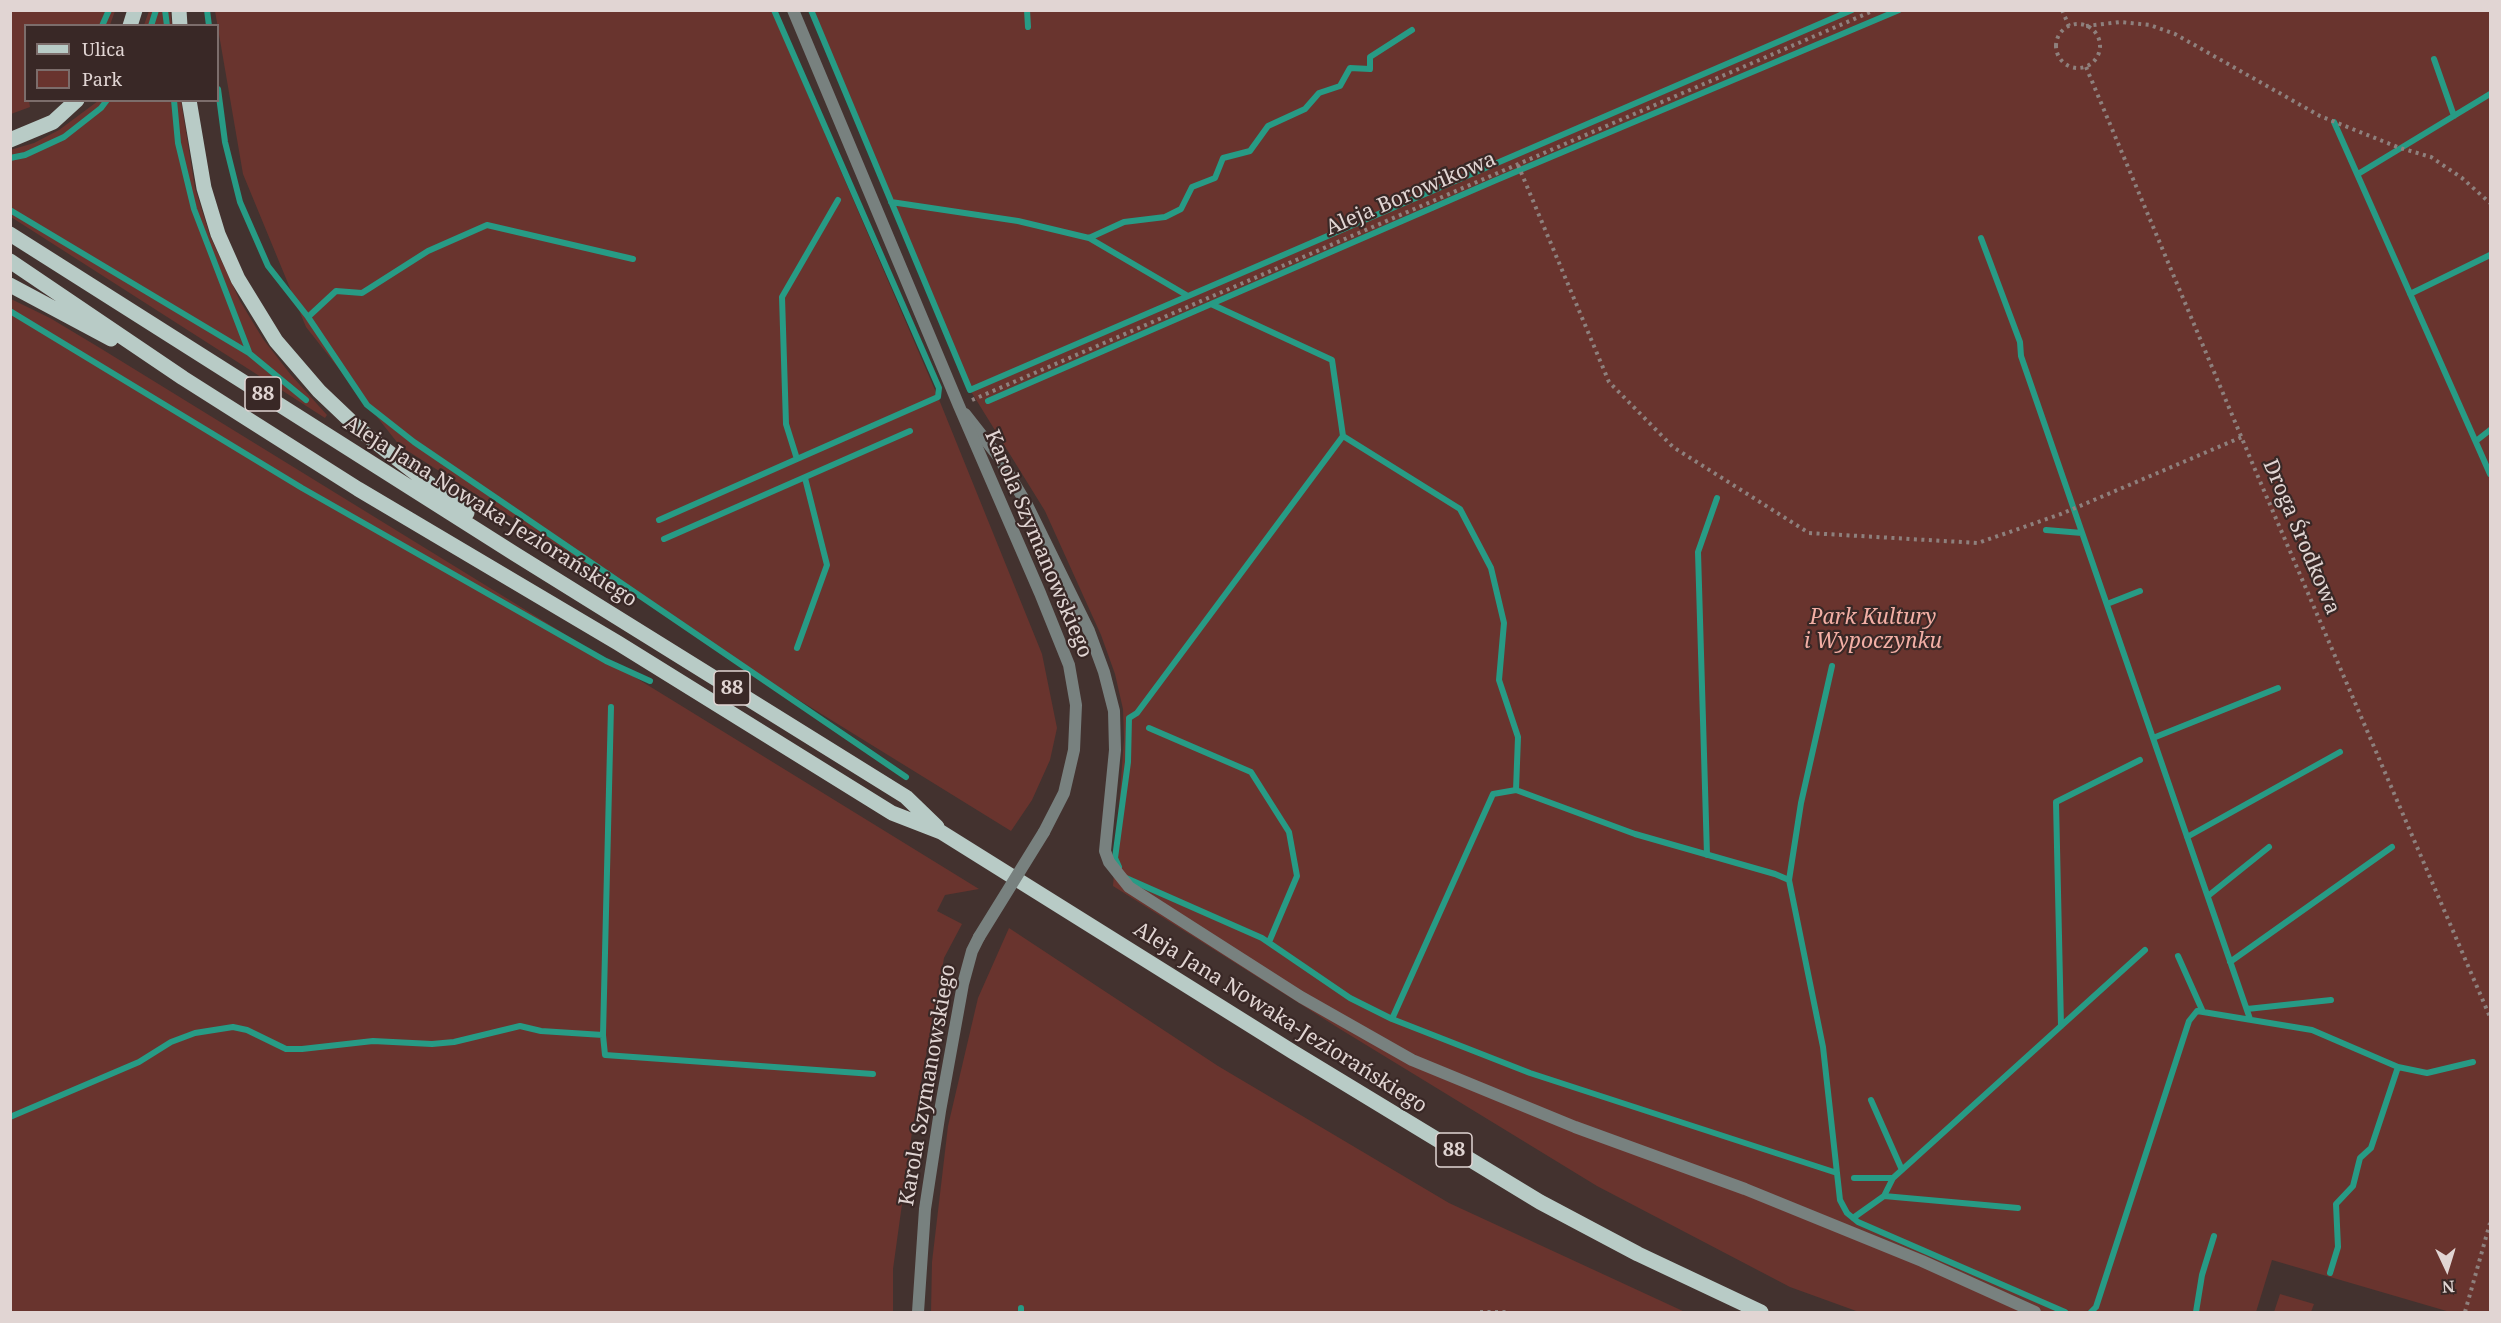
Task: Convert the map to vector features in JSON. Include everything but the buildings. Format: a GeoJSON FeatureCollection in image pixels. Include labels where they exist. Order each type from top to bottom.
{"type":"FeatureCollection","features":[{"type":"Feature","properties":{"kind":"main road"},"geometry":{"type":"LineString","coordinates":[[10,140],[53,122],[75,102]]}},
{"type":"Feature","properties":{"kind":"main road"},"geometry":{"type":"LineString","coordinates":[[189,102],[204,188],[218,234],[238,279],[276,341],[319,391],[360,430],[430,483],[515,554]]}},
{"type":"Feature","properties":{"kind":"main road","name":"Aleja Jana Nowaka-Jeziorańskiego"},"geometry":{"type":"LineString","coordinates":[[10,234],[515,554],[906,797],[941,832]]}},
{"type":"Feature","properties":{"kind":"main road","name":"Aleja Jana Nowaka-Jeziorańskiego"},"geometry":{"type":"LineString","coordinates":[[10,261],[183,378],[358,489],[618,643],[892,813],[941,832],[1284,1046],[1540,1202],[1638,1254],[1761,1312]]}},
{"type":"Feature","properties":{"kind":"main road"},"geometry":{"type":"LineString","coordinates":[[10,285],[183,378]]}},
{"type":"Feature","properties":{"kind":"street","name":"Karola Szymanowskiego"},"geometry":{"type":"LineString","coordinates":[[793,10],[1059,638],[1073,684],[1076,731],[1070,770],[1055,813],[979,937],[972,951],[963,984],[925,1209],[918,1312]]}},
{"type":"Feature","properties":{"kind":"street"},"geometry":{"type":"LineString","coordinates":[[959,406],[998,456],[1026,503],[1089,631],[1114,711],[1115,750],[1105,851],[1109,862],[1130,887],[1301,997],[1412,1059],[1575,1127],[1778,1203],[1922,1261],[2035,1312]]}},
{"type":"Feature","properties":{"kind":"path","name":"Aleja Borowikowa"},"geometry":{"type":"LineString","coordinates":[[959,406],[1875,10]]}},
{"type":"Feature","properties":{"kind":"path"},"geometry":{"type":"LineString","coordinates":[[2062,10],[2069,26]]}},
{"type":"Feature","properties":{"kind":"path"},"geometry":{"type":"LineString","coordinates":[[2086,26],[2093,31],[2100,46],[2098,55],[2086,67],[2078,69],[2069,67],[2057,55],[2055,46],[2057,38],[2069,26],[2120,22],[2150,25],[2175,34],[2320,116],[2400,148],[2431,157],[2462,178],[2490,203]]}},
{"type":"Feature","properties":{"kind":"path","name":"Droga Środkowa"},"geometry":{"type":"LineString","coordinates":[[2086,67],[2490,1017]]}},
{"type":"Feature","properties":{"kind":"path"},"geometry":{"type":"LineString","coordinates":[[1518,165],[1609,382],[1673,447],[1809,533],[1978,543],[2061,514],[2242,437]]}},
{"type":"Feature","properties":{"kind":"path"},"geometry":{"type":"LineString","coordinates":[[2465,1312],[2490,1223]]}},
{"type":"Feature","properties":{"kind":"path"},"geometry":{"type":"LineString","coordinates":[[1480,1312],[1510,1312]]}},
{"type":"Feature","properties":{"kind":"green space"},"geometry":{"type":"Polygon","coordinates":[[[11,10],[115,10],[110,24],[24,24],[24,102],[29,102],[30,107],[11,114],[11,10]]]}},
{"type":"Feature","properties":{"kind":"green space"},"geometry":{"type":"Polygon","coordinates":[[[149,11],[170,11],[172,24],[144,24],[149,11]]]}},
{"type":"Feature","properties":{"kind":"green space"},"geometry":{"type":"Polygon","coordinates":[[[215,11],[772,11],[938,397],[1042,654],[1057,728],[1050,760],[1032,800],[1011,831],[760,676],[400,446],[306,327],[243,174],[215,11]]]}},
{"type":"Feature","properties":{"kind":"green space","name":"Park Kultury i Wypoczynku"},"geometry":{"type":"Polygon","coordinates":[[[814,11],[2490,11],[2490,1312],[2450,1312],[2272,1260],[2256,1312],[1859,1312],[1790,1287],[1597,1186],[1340,1029],[1113,886],[1124,739],[1123,709],[1115,674],[1101,635],[1045,511],[967,385],[814,11]]]}},
{"type":"Feature","properties":{"kind":"green space"},"geometry":{"type":"Polygon","coordinates":[[[97,102],[181,102],[195,188],[210,236],[240,301],[263,339],[327,415],[325,418],[11,217],[10,150],[34,143],[59,130],[97,102]]]}},
{"type":"Feature","properties":{"kind":"green space"},"geometry":{"type":"Polygon","coordinates":[[[11,299],[50,318],[100,348],[979,889],[945,895],[937,911],[962,924],[944,958],[912,1132],[893,1269],[893,1312],[11,1312],[11,299]]]}},
{"type":"Feature","properties":{"kind":"green space"},"geometry":{"type":"Polygon","coordinates":[[[1009,928],[1218,1066],[1449,1203],[1685,1312],[931,1312],[932,1262],[948,1126],[978,998],[1009,928]]]}},
{"type":"Feature","properties":{"kind":"green space"},"geometry":{"type":"Polygon","coordinates":[[[2280,1294],[2314,1304],[2311,1312],[2274,1312],[2280,1294]]]}},
{"type":"Feature","properties":{"kind":"waterway"},"geometry":{"type":"LineString","coordinates":[[103,24],[109,10]]}},
{"type":"Feature","properties":{"kind":"waterway"},"geometry":{"type":"LineString","coordinates":[[152,24],[156,10]]}},
{"type":"Feature","properties":{"kind":"waterway"},"geometry":{"type":"LineString","coordinates":[[165,10],[167,24]]}},
{"type":"Feature","properties":{"kind":"waterway"},"geometry":{"type":"LineString","coordinates":[[207,10],[209,24]]}},
{"type":"Feature","properties":{"kind":"waterway"},"geometry":{"type":"LineString","coordinates":[[774,10],[939,388],[938,397],[797,459],[786,424],[782,297],[838,200]]}},
{"type":"Feature","properties":{"kind":"waterway"},"geometry":{"type":"LineString","coordinates":[[811,10],[970,390],[1852,10]]}},
{"type":"Feature","properties":{"kind":"waterway"},"geometry":{"type":"LineString","coordinates":[[1027,10],[1028,27]]}},
{"type":"Feature","properties":{"kind":"waterway"},"geometry":{"type":"LineString","coordinates":[[988,401],[1494,181],[1899,10]]}},
{"type":"Feature","properties":{"kind":"waterway"},"geometry":{"type":"LineString","coordinates":[[891,202],[1018,221],[1089,238],[1124,222],[1165,217],[1181,209],[1192,187],[1215,178],[1223,158],[1250,151],[1268,126],[1305,109],[1319,93],[1340,86],[1350,68],[1370,69],[1370,57],[1412,30]]}},
{"type":"Feature","properties":{"kind":"waterway"},"geometry":{"type":"LineString","coordinates":[[2434,59],[2454,116]]}},
{"type":"Feature","properties":{"kind":"waterway"},"geometry":{"type":"LineString","coordinates":[[2358,174],[2490,94]]}},
{"type":"Feature","properties":{"kind":"waterway"},"geometry":{"type":"LineString","coordinates":[[219,97],[225,142],[240,202],[268,266],[308,317],[367,405],[414,442],[906,777]]}},
{"type":"Feature","properties":{"kind":"waterway"},"geometry":{"type":"LineString","coordinates":[[10,158],[25,155],[64,137],[106,102]]}},
{"type":"Feature","properties":{"kind":"waterway"},"geometry":{"type":"LineString","coordinates":[[174,102],[178,143],[194,209],[249,352]]}},
{"type":"Feature","properties":{"kind":"waterway"},"geometry":{"type":"LineString","coordinates":[[2334,122],[2490,474]]}},
{"type":"Feature","properties":{"kind":"waterway"},"geometry":{"type":"LineString","coordinates":[[10,210],[249,353],[306,400]]}},
{"type":"Feature","properties":{"kind":"waterway"},"geometry":{"type":"LineString","coordinates":[[308,317],[336,291],[362,293],[428,251],[487,225],[633,259]]}},
{"type":"Feature","properties":{"kind":"waterway"},"geometry":{"type":"LineString","coordinates":[[1089,238],[1188,296]]}},
{"type":"Feature","properties":{"kind":"waterway"},"geometry":{"type":"LineString","coordinates":[[1981,238],[2020,342],[2021,356],[2250,1019]]}},
{"type":"Feature","properties":{"kind":"waterway"},"geometry":{"type":"LineString","coordinates":[[2410,294],[2490,255]]}},
{"type":"Feature","properties":{"kind":"waterway"},"geometry":{"type":"LineString","coordinates":[[1119,867],[1115,858],[1128,762],[1129,718],[1137,713],[1343,436],[1332,360],[1211,304]]}},
{"type":"Feature","properties":{"kind":"waterway"},"geometry":{"type":"LineString","coordinates":[[10,311],[302,488],[606,661],[650,681]]}},
{"type":"Feature","properties":{"kind":"waterway"},"geometry":{"type":"LineString","coordinates":[[2476,441],[2490,430]]}},
{"type":"Feature","properties":{"kind":"waterway"},"geometry":{"type":"LineString","coordinates":[[664,539],[910,431]]}},
{"type":"Feature","properties":{"kind":"waterway"},"geometry":{"type":"LineString","coordinates":[[1343,436],[1460,509],[1491,568],[1504,623],[1499,680],[1518,737],[1516,790]]}},
{"type":"Feature","properties":{"kind":"waterway"},"geometry":{"type":"LineString","coordinates":[[659,520],[797,459]]}},
{"type":"Feature","properties":{"kind":"waterway"},"geometry":{"type":"LineString","coordinates":[[797,648],[827,565],[805,478]]}},
{"type":"Feature","properties":{"kind":"waterway"},"geometry":{"type":"LineString","coordinates":[[1707,855],[1698,552],[1717,498]]}},
{"type":"Feature","properties":{"kind":"waterway"},"geometry":{"type":"LineString","coordinates":[[2046,530],[2082,533]]}},
{"type":"Feature","properties":{"kind":"waterway"},"geometry":{"type":"LineString","coordinates":[[2107,604],[2140,591]]}},
{"type":"Feature","properties":{"kind":"waterway"},"geometry":{"type":"LineString","coordinates":[[1789,880],[1801,803],[1832,666]]}},
{"type":"Feature","properties":{"kind":"waterway"},"geometry":{"type":"LineString","coordinates":[[2153,738],[2278,688]]}},
{"type":"Feature","properties":{"kind":"waterway"},"geometry":{"type":"LineString","coordinates":[[603,1035],[611,707]]}},
{"type":"Feature","properties":{"kind":"waterway"},"geometry":{"type":"LineString","coordinates":[[1149,728],[1251,772],[1289,832],[1297,876],[1269,942]]}},
{"type":"Feature","properties":{"kind":"waterway"},"geometry":{"type":"LineString","coordinates":[[2187,837],[2340,752]]}},
{"type":"Feature","properties":{"kind":"waterway"},"geometry":{"type":"LineString","coordinates":[[2061,1026],[2056,802],[2140,760]]}},
{"type":"Feature","properties":{"kind":"waterway"},"geometry":{"type":"LineString","coordinates":[[1392,1019],[1493,794],[1516,790],[1635,834],[1789,880],[1823,1047],[1840,1200],[1847,1213],[1858,1222],[2065,1312]]}},
{"type":"Feature","properties":{"kind":"waterway"},"geometry":{"type":"LineString","coordinates":[[2208,896],[2269,847]]}},
{"type":"Feature","properties":{"kind":"waterway"},"geometry":{"type":"LineString","coordinates":[[2230,962],[2392,847]]}},
{"type":"Feature","properties":{"kind":"waterway"},"geometry":{"type":"LineString","coordinates":[[1126,878],[1262,938],[1350,998],[1392,1019],[1530,1073],[1837,1173]]}},
{"type":"Feature","properties":{"kind":"waterway"},"geometry":{"type":"LineString","coordinates":[[1853,1218],[1884,1196],[1893,1178],[2145,950]]}},
{"type":"Feature","properties":{"kind":"waterway"},"geometry":{"type":"LineString","coordinates":[[2178,956],[2203,1012]]}},
{"type":"Feature","properties":{"kind":"waterway"},"geometry":{"type":"LineString","coordinates":[[2247,1009],[2331,1000]]}},
{"type":"Feature","properties":{"kind":"waterway"},"geometry":{"type":"LineString","coordinates":[[2091,1312],[2096,1307],[2189,1021],[2197,1011],[2312,1030],[2398,1067],[2427,1073],[2473,1062]]}},
{"type":"Feature","properties":{"kind":"waterway"},"geometry":{"type":"LineString","coordinates":[[10,1117],[139,1062],[171,1042],[195,1033],[233,1027],[247,1030],[286,1049],[302,1049],[373,1041],[432,1044],[454,1042],[520,1026],[541,1031],[603,1035],[605,1055],[873,1074]]}},
{"type":"Feature","properties":{"kind":"waterway"},"geometry":{"type":"LineString","coordinates":[[2330,1273],[2338,1247],[2336,1204],[2353,1186],[2360,1158],[2371,1148],[2398,1067]]}},
{"type":"Feature","properties":{"kind":"waterway"},"geometry":{"type":"LineString","coordinates":[[1871,1100],[1902,1170]]}},
{"type":"Feature","properties":{"kind":"waterway"},"geometry":{"type":"LineString","coordinates":[[1854,1178],[1893,1178]]}},
{"type":"Feature","properties":{"kind":"waterway"},"geometry":{"type":"LineString","coordinates":[[1884,1196],[2018,1208]]}},
{"type":"Feature","properties":{"kind":"waterway"},"geometry":{"type":"LineString","coordinates":[[2196,1312],[2202,1275],[2214,1236]]}}]}
